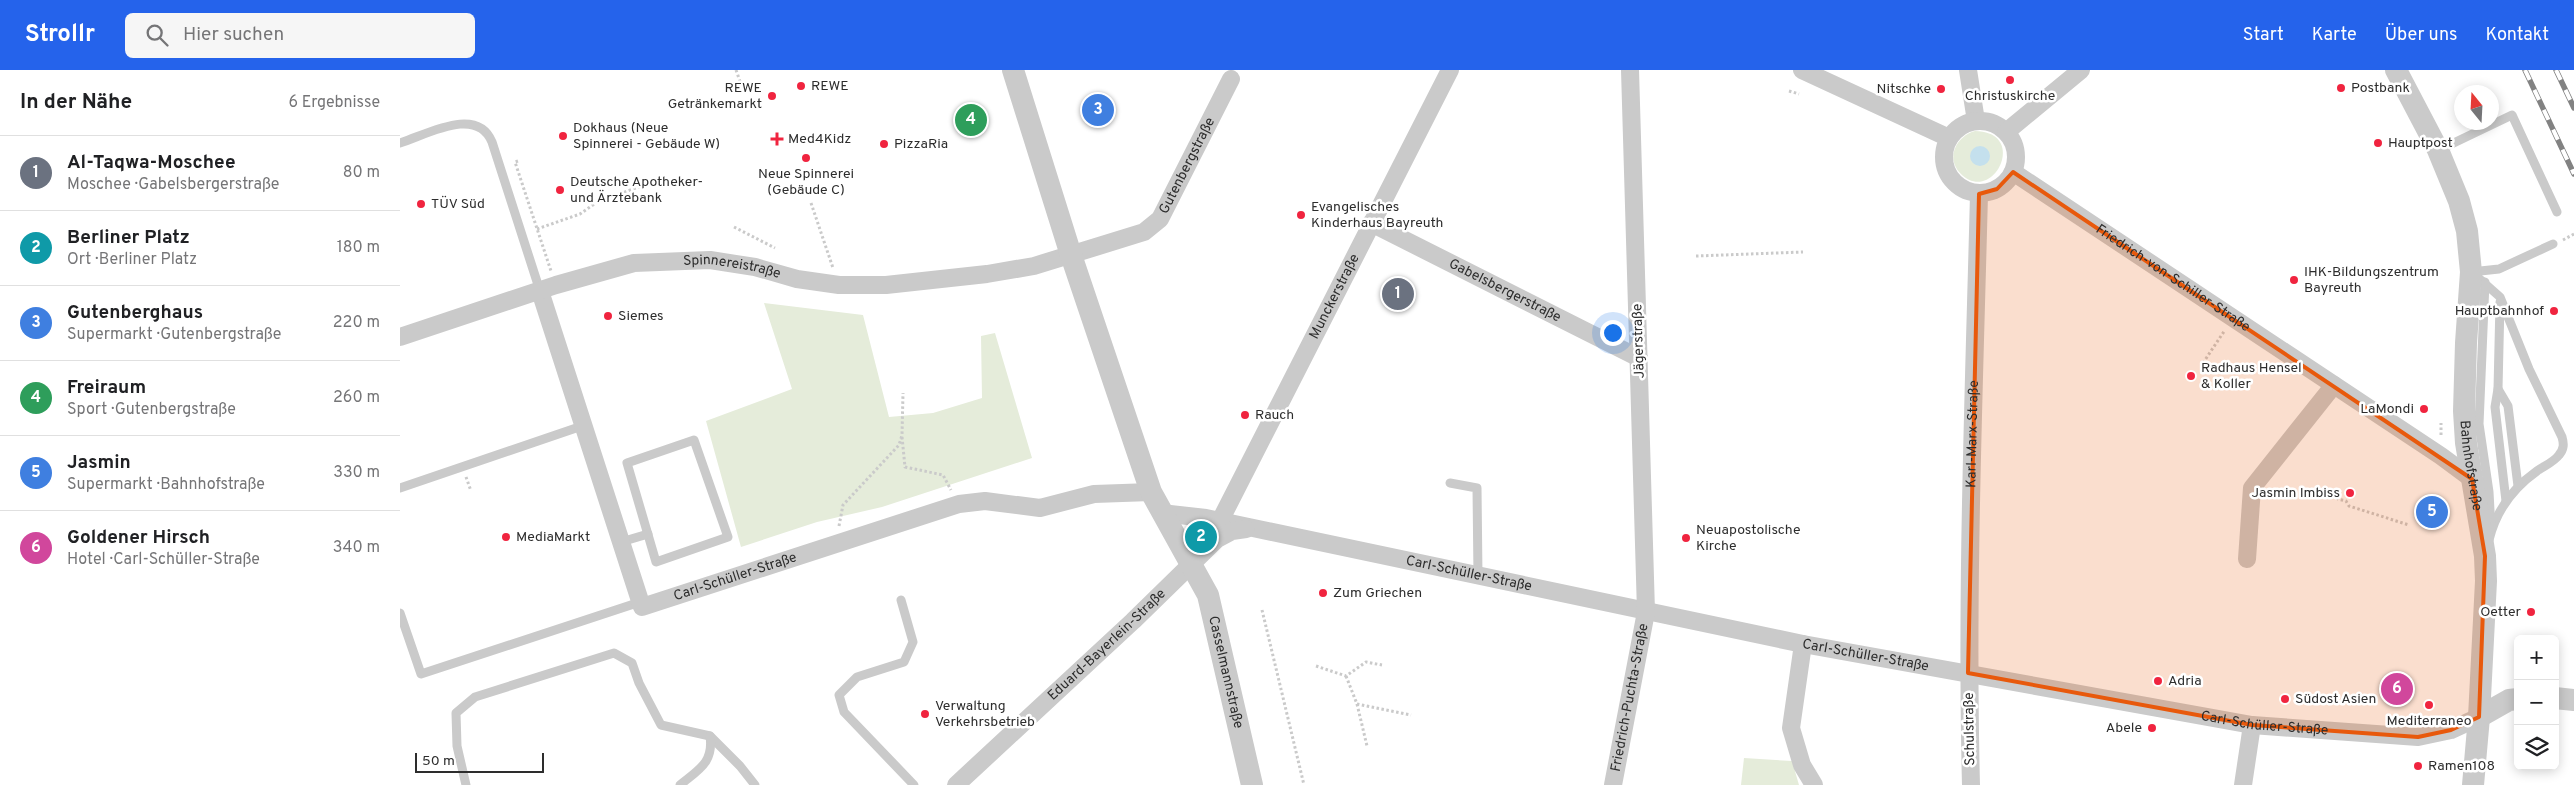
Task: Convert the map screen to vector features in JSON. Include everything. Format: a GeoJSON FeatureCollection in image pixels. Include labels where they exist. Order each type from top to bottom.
{"type":"FeatureCollection","features":[{"type":"Feature","properties":{"kind":"street"},"geometry":{"type":"LineString","coordinates":[[1012,70],[1071,255],[1151,492]]}},
{"type":"Feature","properties":{"kind":"street","name":"Munckerstraße"},"geometry":{"type":"LineString","coordinates":[[1220,521],[1450,70]]}},
{"type":"Feature","properties":{"kind":"street","name":"Jägerstraße"},"geometry":{"type":"LineString","coordinates":[[1630,70],[1646,612]]}},
{"type":"Feature","properties":{"kind":"street"},"geometry":{"type":"LineString","coordinates":[[1802,70],[1949,138]]}},
{"type":"Feature","properties":{"kind":"street"},"geometry":{"type":"LineString","coordinates":[[1968,70],[1976,121]]}},
{"type":"Feature","properties":{"kind":"street"},"geometry":{"type":"LineString","coordinates":[[2006,132],[2081,70]]}},
{"type":"Feature","properties":{"kind":"street","name":"Bahnhofstraße"},"geometry":{"type":"LineString","coordinates":[[2396,70],[2438,150],[2459,201],[2478,277],[2472,387],[2466,443],[2485,556],[2479,717],[2473,785]]}},
{"type":"Feature","properties":{"kind":"street","name":"Gutenbergstraße"},"geometry":{"type":"LineString","coordinates":[[1071,255],[1144,232],[1160,219],[1231,79]]}},
{"type":"Feature","properties":{"kind":"street"},"geometry":{"type":"LineString","coordinates":[[1976,121],[1990,122],[2006,132],[2016,148],[2013,172],[2005,184],[1997,189],[1978,194],[1960,188],[1948,174],[1943,156],[1949,138],[1962,125],[1976,121]]}},
{"type":"Feature","properties":{"kind":"street","name":"Friedrich-von-Schiller-Straße"},"geometry":{"type":"LineString","coordinates":[[2013,172],[2450,462],[2472,479]]}},
{"type":"Feature","properties":{"kind":"street","name":"Karl-Marx-Straße"},"geometry":{"type":"LineString","coordinates":[[1968,674],[1978,194]]}},
{"type":"Feature","properties":{"kind":"street","name":"Gabelsbergerstraße"},"geometry":{"type":"LineString","coordinates":[[1372,223],[1639,358]]}},
{"type":"Feature","properties":{"kind":"street","name":"Spinnereistraße"},"geometry":{"type":"LineString","coordinates":[[400,337],[548,288],[634,263],[710,260],[755,268],[797,279],[838,285],[886,285],[986,274],[1034,266],[1071,255]]}},
{"type":"Feature","properties":{"kind":"street"},"geometry":{"type":"LineString","coordinates":[[548,288],[582,426],[640,602]]}},
{"type":"Feature","properties":{"kind":"street"},"geometry":{"type":"LineString","coordinates":[[2247,559],[2252,488],[2334,385]]}},
{"type":"Feature","properties":{"kind":"street","name":"Carl-Schüller-Straße"},"geometry":{"type":"LineString","coordinates":[[640,602],[642,607],[843,540],[959,504],[985,501],[1040,508],[1094,494],[1151,492]]}},
{"type":"Feature","properties":{"kind":"street","name":"Casselmannstraße"},"geometry":{"type":"LineString","coordinates":[[1151,492],[1161,513],[1204,585],[1210,602],[1252,785]]}},
{"type":"Feature","properties":{"kind":"street"},"geometry":{"type":"LineString","coordinates":[[1161,513],[1220,521],[1254,530]]}},
{"type":"Feature","properties":{"kind":"street","name":"Eduard-Bayerlein-Straße"},"geometry":{"type":"LineString","coordinates":[[956,785],[1224,534],[1242,529],[1254,530]]}},
{"type":"Feature","properties":{"kind":"street","name":"Carl-Schüller-Straße"},"geometry":{"type":"LineString","coordinates":[[1254,530],[1803,644],[2252,726],[2418,737],[2451,730],[2479,717]]}},
{"type":"Feature","properties":{"kind":"street","name":"Friedrich-Puchta-Straße"},"geometry":{"type":"LineString","coordinates":[[1613,785],[1646,612]]}},
{"type":"Feature","properties":{"kind":"street"},"geometry":{"type":"LineString","coordinates":[[1803,644],[1791,728],[1802,765],[1814,785]]}},
{"type":"Feature","properties":{"kind":"street","name":"Schulstraße"},"geometry":{"type":"LineString","coordinates":[[1968,674],[1971,785]]}},
{"type":"Feature","properties":{"kind":"street"},"geometry":{"type":"LineString","coordinates":[[2559,698],[2574,700]]}},
{"type":"Feature","properties":{"kind":"street"},"geometry":{"type":"LineString","coordinates":[[2479,717],[2509,700],[2514,699]]}},
{"type":"Feature","properties":{"kind":"street"},"geometry":{"type":"LineString","coordinates":[[2242,785],[2252,726]]}},
{"type":"Feature","properties":{"kind":"lane"},"geometry":{"type":"LineString","coordinates":[[2438,150],[2512,115],[2557,212]]}},
{"type":"Feature","properties":{"kind":"lane"},"geometry":{"type":"LineString","coordinates":[[400,143],[462,124],[477,124],[484,130],[492,142],[548,288]]}},
{"type":"Feature","properties":{"kind":"lane"},"geometry":{"type":"LineString","coordinates":[[2485,556],[2491,532],[2506,501],[2518,486],[2559,455],[2564,446],[2562,437],[2529,370],[2500,297],[2478,277],[2553,244]]}},
{"type":"Feature","properties":{"kind":"lane"},"geometry":{"type":"LineString","coordinates":[[2500,297],[2498,389],[2495,407],[2506,501]]}},
{"type":"Feature","properties":{"kind":"lane"},"geometry":{"type":"LineString","coordinates":[[2491,532],[2489,492],[2472,387],[2498,389]]}},
{"type":"Feature","properties":{"kind":"lane"},"geometry":{"type":"LineString","coordinates":[[2498,389],[2508,406],[2518,486]]}},
{"type":"Feature","properties":{"kind":"lane"},"geometry":{"type":"LineString","coordinates":[[400,488],[582,426]]}},
{"type":"Feature","properties":{"kind":"lane"},"geometry":{"type":"LineString","coordinates":[[694,440],[728,537],[656,562],[648,534],[626,463],[694,440]]}},
{"type":"Feature","properties":{"kind":"lane"},"geometry":{"type":"LineString","coordinates":[[2564,446],[2574,447]]}},
{"type":"Feature","properties":{"kind":"lane"},"geometry":{"type":"LineString","coordinates":[[1450,483],[1477,488],[1478,576]]}},
{"type":"Feature","properties":{"kind":"lane"},"geometry":{"type":"LineString","coordinates":[[621,542],[648,534]]}},
{"type":"Feature","properties":{"kind":"lane"},"geometry":{"type":"LineString","coordinates":[[901,600],[913,642],[904,662],[857,677],[839,695],[844,712],[914,785]]}},
{"type":"Feature","properties":{"kind":"lane"},"geometry":{"type":"LineString","coordinates":[[400,613],[422,674],[640,602]]}},
{"type":"Feature","properties":{"kind":"lane"},"geometry":{"type":"LineString","coordinates":[[466,785],[457,746],[456,713],[475,697],[614,653],[632,663],[639,683],[661,725],[710,736],[756,785]]}},
{"type":"Feature","properties":{"kind":"lane"},"geometry":{"type":"LineString","coordinates":[[680,785],[707,761],[711,747],[710,736]]}},
{"type":"Feature","properties":{"kind":"path"},"geometry":{"type":"LineString","coordinates":[[736,70],[742,87]]}},
{"type":"Feature","properties":{"kind":"path"},"geometry":{"type":"LineString","coordinates":[[1789,91],[1799,94]]}},
{"type":"Feature","properties":{"kind":"path"},"geometry":{"type":"LineString","coordinates":[[518,161],[514,162],[537,229],[548,288]]}},
{"type":"Feature","properties":{"kind":"path"},"geometry":{"type":"LineString","coordinates":[[537,229],[580,214],[597,202],[647,184]]}},
{"type":"Feature","properties":{"kind":"path"},"geometry":{"type":"LineString","coordinates":[[811,202],[838,285]]}},
{"type":"Feature","properties":{"kind":"path"},"geometry":{"type":"LineString","coordinates":[[734,227],[775,248]]}},
{"type":"Feature","properties":{"kind":"path"},"geometry":{"type":"LineString","coordinates":[[1696,256],[1803,252]]}},
{"type":"Feature","properties":{"kind":"path"},"geometry":{"type":"LineString","coordinates":[[2203,363],[2233,318]]}},
{"type":"Feature","properties":{"kind":"path"},"geometry":{"type":"LineString","coordinates":[[902,393],[902,435],[905,467],[943,476],[959,504]]}},
{"type":"Feature","properties":{"kind":"path"},"geometry":{"type":"LineString","coordinates":[[843,540],[838,520],[843,506],[893,454],[902,435]]}},
{"type":"Feature","properties":{"kind":"path"},"geometry":{"type":"LineString","coordinates":[[2331,489],[2338,499],[2346,501],[2349,506],[2409,525]]}},
{"type":"Feature","properties":{"kind":"path"},"geometry":{"type":"LineString","coordinates":[[2437,519],[2444,518]]}},
{"type":"Feature","properties":{"kind":"path"},"geometry":{"type":"LineString","coordinates":[[1262,610],[1304,785]]}},
{"type":"Feature","properties":{"kind":"path"},"geometry":{"type":"LineString","coordinates":[[1346,676],[1366,662],[1382,665]]}},
{"type":"Feature","properties":{"kind":"path"},"geometry":{"type":"LineString","coordinates":[[1316,666],[1346,676]]}},
{"type":"Feature","properties":{"kind":"path"},"geometry":{"type":"LineString","coordinates":[[1346,676],[1356,704],[1367,746]]}},
{"type":"Feature","properties":{"kind":"path"},"geometry":{"type":"LineString","coordinates":[[1356,704],[1411,715]]}},
{"type":"Feature","properties":{"kind":"highlighted area"},"geometry":{"type":"Polygon","coordinates":[[[2013,172],[2472,479],[2485,556],[2479,717],[2451,730],[2418,737],[2252,725],[1968,673],[1979,194],[1997,189],[2013,172]]]}},
{"type":"Feature","properties":{"kind":"green space"},"geometry":{"type":"Polygon","coordinates":[[[1975,131],[1991,134],[2000,143],[2003,154],[2000,165],[1993,175],[1984,181],[1972,181],[1960,173],[1953,160],[1953,154],[1958,142],[1975,131]]]}},
{"type":"Feature","properties":{"kind":"green space"},"geometry":{"type":"Polygon","coordinates":[[[764,303],[863,315],[889,417],[933,413],[982,398],[981,336],[995,333],[1032,458],[882,507],[817,522],[741,547],[706,421],[792,389],[764,303]]]}},
{"type":"Feature","properties":{"kind":"green space"},"geometry":{"type":"Polygon","coordinates":[[[1744,758],[1792,761],[1799,785],[1741,785],[1744,758]]]}},
{"type":"Feature","properties":{"kind":"water"},"geometry":{"type":"Polygon","coordinates":[[[1976,146],[1984,146],[1990,152],[1990,160],[1984,166],[1976,166],[1970,160],[1970,152],[1976,146]]]}},
{"type":"Feature","properties":{"kind":"railway"},"geometry":{"type":"LineString","coordinates":[[2525,70],[2574,174]]}},
{"type":"Feature","properties":{"kind":"railway"},"geometry":{"type":"LineString","coordinates":[[2556,70],[2574,108]]}},
{"type":"Feature","properties":{"kind":"place","name":"Christuskirche"},"geometry":{"type":"Point","coordinates":[2010,80]}},
{"type":"Feature","properties":{"kind":"place","name":"REWE"},"geometry":{"type":"Point","coordinates":[801,86]}},
{"type":"Feature","properties":{"kind":"place","name":"Postbank"},"geometry":{"type":"Point","coordinates":[2341,88]}},
{"type":"Feature","properties":{"kind":"place","name":"Nitschke"},"geometry":{"type":"Point","coordinates":[1941,89]}},
{"type":"Feature","properties":{"kind":"place","name":"REWE Getränkemarkt"},"geometry":{"type":"Point","coordinates":[772,96]}},
{"type":"Feature","properties":{"kind":"place","name":"Gutenberghaus"},"geometry":{"type":"Point","coordinates":[1098,110]}},
{"type":"Feature","properties":{"kind":"place","name":"Freiraum"},"geometry":{"type":"Point","coordinates":[971,120]}},
{"type":"Feature","properties":{"kind":"place","name":"Dokhaus (Neue Spinnerei - Gebäude W)"},"geometry":{"type":"Point","coordinates":[563,136]}},
{"type":"Feature","properties":{"kind":"place","name":"Med4Kidz"},"geometry":{"type":"Point","coordinates":[777,139]}},
{"type":"Feature","properties":{"kind":"place","name":"Hauptpost"},"geometry":{"type":"Point","coordinates":[2378,143]}},
{"type":"Feature","properties":{"kind":"place","name":"PizzaRia"},"geometry":{"type":"Point","coordinates":[884,144]}},
{"type":"Feature","properties":{"kind":"place","name":"Neue Spinnerei (Gebäude C)"},"geometry":{"type":"Point","coordinates":[806,158]}},
{"type":"Feature","properties":{"kind":"place","name":"Deutsche Apotheker- und Ärztebank"},"geometry":{"type":"Point","coordinates":[560,190]}},
{"type":"Feature","properties":{"kind":"place","name":"TÜV Süd"},"geometry":{"type":"Point","coordinates":[421,204]}},
{"type":"Feature","properties":{"kind":"place","name":"Evangelisches Kinderhaus Bayreuth"},"geometry":{"type":"Point","coordinates":[1301,215]}},
{"type":"Feature","properties":{"kind":"place","name":"IHK-Bildungszentrum Bayreuth"},"geometry":{"type":"Point","coordinates":[2294,280]}},
{"type":"Feature","properties":{"kind":"place","name":"Al-Taqwa-Moschee"},"geometry":{"type":"Point","coordinates":[1398,294]}},
{"type":"Feature","properties":{"kind":"place","name":"Hauptbahnhof"},"geometry":{"type":"Point","coordinates":[2554,311]}},
{"type":"Feature","properties":{"kind":"place","name":"Siemes"},"geometry":{"type":"Point","coordinates":[608,316]}},
{"type":"Feature","properties":{"kind":"place","name":"Radhaus Hensel & Koller"},"geometry":{"type":"Point","coordinates":[2191,376]}},
{"type":"Feature","properties":{"kind":"place","name":"LaMondi"},"geometry":{"type":"Point","coordinates":[2424,409]}},
{"type":"Feature","properties":{"kind":"place","name":"Rauch"},"geometry":{"type":"Point","coordinates":[1245,415]}},
{"type":"Feature","properties":{"kind":"place","name":"Jasmin Imbiss"},"geometry":{"type":"Point","coordinates":[2350,493]}},
{"type":"Feature","properties":{"kind":"place","name":"Jasmin"},"geometry":{"type":"Point","coordinates":[2432,512]}},
{"type":"Feature","properties":{"kind":"place","name":"MediaMarkt"},"geometry":{"type":"Point","coordinates":[506,537]}},
{"type":"Feature","properties":{"kind":"place","name":"Berliner Platz"},"geometry":{"type":"Point","coordinates":[1201,537]}},
{"type":"Feature","properties":{"kind":"place","name":"Neuapostolische Kirche"},"geometry":{"type":"Point","coordinates":[1686,538]}},
{"type":"Feature","properties":{"kind":"place","name":"Zum Griechen"},"geometry":{"type":"Point","coordinates":[1323,593]}},
{"type":"Feature","properties":{"kind":"place","name":"Oetter"},"geometry":{"type":"Point","coordinates":[2531,612]}},
{"type":"Feature","properties":{"kind":"place","name":"Adria"},"geometry":{"type":"Point","coordinates":[2158,681]}},
{"type":"Feature","properties":{"kind":"place","name":"Goldener Hirsch"},"geometry":{"type":"Point","coordinates":[2397,689]}},
{"type":"Feature","properties":{"kind":"place","name":"Südost Asien"},"geometry":{"type":"Point","coordinates":[2285,699]}},
{"type":"Feature","properties":{"kind":"place","name":"Mediterraneo"},"geometry":{"type":"Point","coordinates":[2429,705]}},
{"type":"Feature","properties":{"kind":"place","name":"Verwaltung Verkehrsbetrieb"},"geometry":{"type":"Point","coordinates":[925,714]}},
{"type":"Feature","properties":{"kind":"place","name":"Abele"},"geometry":{"type":"Point","coordinates":[2152,728]}},
{"type":"Feature","properties":{"kind":"place","name":"Ramen108"},"geometry":{"type":"Point","coordinates":[2418,766]}}]}
